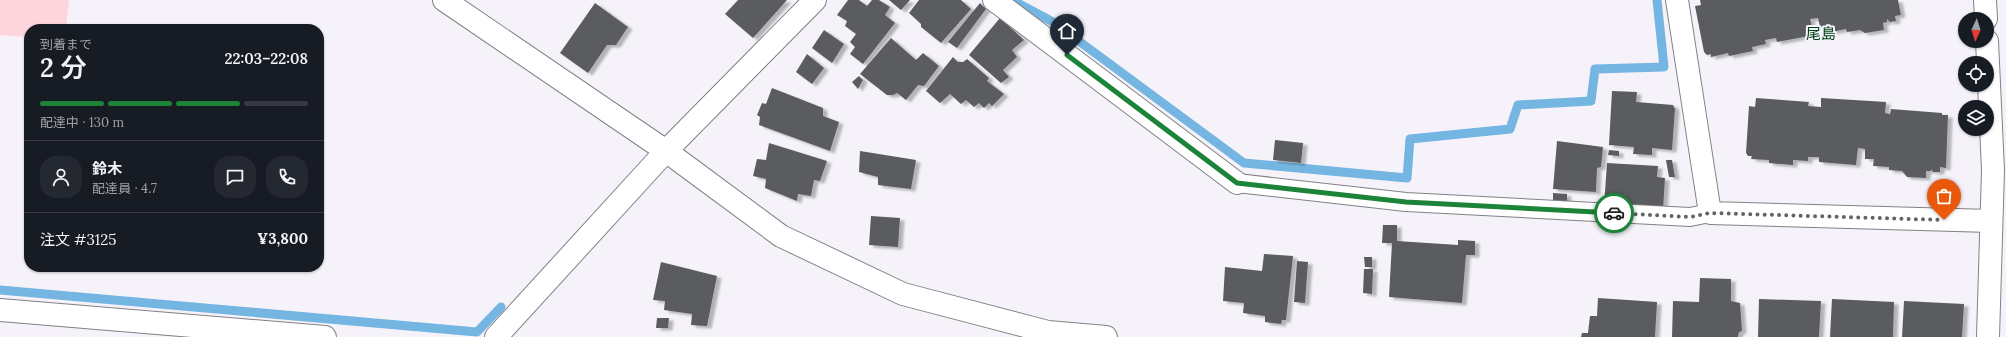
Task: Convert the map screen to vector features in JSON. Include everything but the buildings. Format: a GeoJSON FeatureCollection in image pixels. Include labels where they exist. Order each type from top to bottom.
{"type":"FeatureCollection","features":[{"type":"Feature","properties":{"kind":"street"},"geometry":{"type":"LineString","coordinates":[[444,0],[666,151],[781,236],[902,294],[1048,335],[1106,337]]}},
{"type":"Feature","properties":{"kind":"street"},"geometry":{"type":"LineString","coordinates":[[496,337],[666,151],[815,0]]}},
{"type":"Feature","properties":{"kind":"street"},"geometry":{"type":"LineString","coordinates":[[994,0],[1237,183]]}},
{"type":"Feature","properties":{"kind":"street"},"geometry":{"type":"LineString","coordinates":[[1677,0],[1710,213],[1991,221]]}},
{"type":"Feature","properties":{"kind":"street"},"geometry":{"type":"LineString","coordinates":[[1985,0],[1986,12]]}},
{"type":"Feature","properties":{"kind":"street"},"geometry":{"type":"LineString","coordinates":[[1988,48],[1999,170],[1991,221],[1988,337]]}},
{"type":"Feature","properties":{"kind":"street"},"geometry":{"type":"LineString","coordinates":[[0,310],[325,337]]}},
{"type":"Feature","properties":{"kind":"lane"},"geometry":{"type":"LineString","coordinates":[[1237,183],[1406,202],[1690,217],[1710,213]]}},
{"type":"Feature","properties":{"kind":"shaded area"},"geometry":{"type":"Polygon","coordinates":[[[0,0],[69,0],[67,24],[24,24],[24,37],[0,35],[0,0]]]}},
{"type":"Feature","properties":{"kind":"waterway"},"geometry":{"type":"LineString","coordinates":[[1012,0],[1053,22],[1244,163],[1407,178],[1410,139],[1510,129],[1518,105],[1591,101],[1595,69],[1664,67],[1657,0]]}},
{"type":"Feature","properties":{"kind":"waterway"},"geometry":{"type":"LineString","coordinates":[[0,290],[477,332],[501,307]]}},
{"type":"Feature","properties":{"kind":"way so far"},"geometry":{"type":"LineString","coordinates":[[1614,213],[1690,217],[1710,213],[1944,220]]}},
{"type":"Feature","properties":{"kind":"district","name":"尾島"},"geometry":{"type":"Point","coordinates":[1821,33]}},
{"type":"Feature","properties":{"kind":"route"},"geometry":{"type":"LineString","coordinates":[[1067,55],[1237,183],[1406,202],[1614,213]]}}]}
